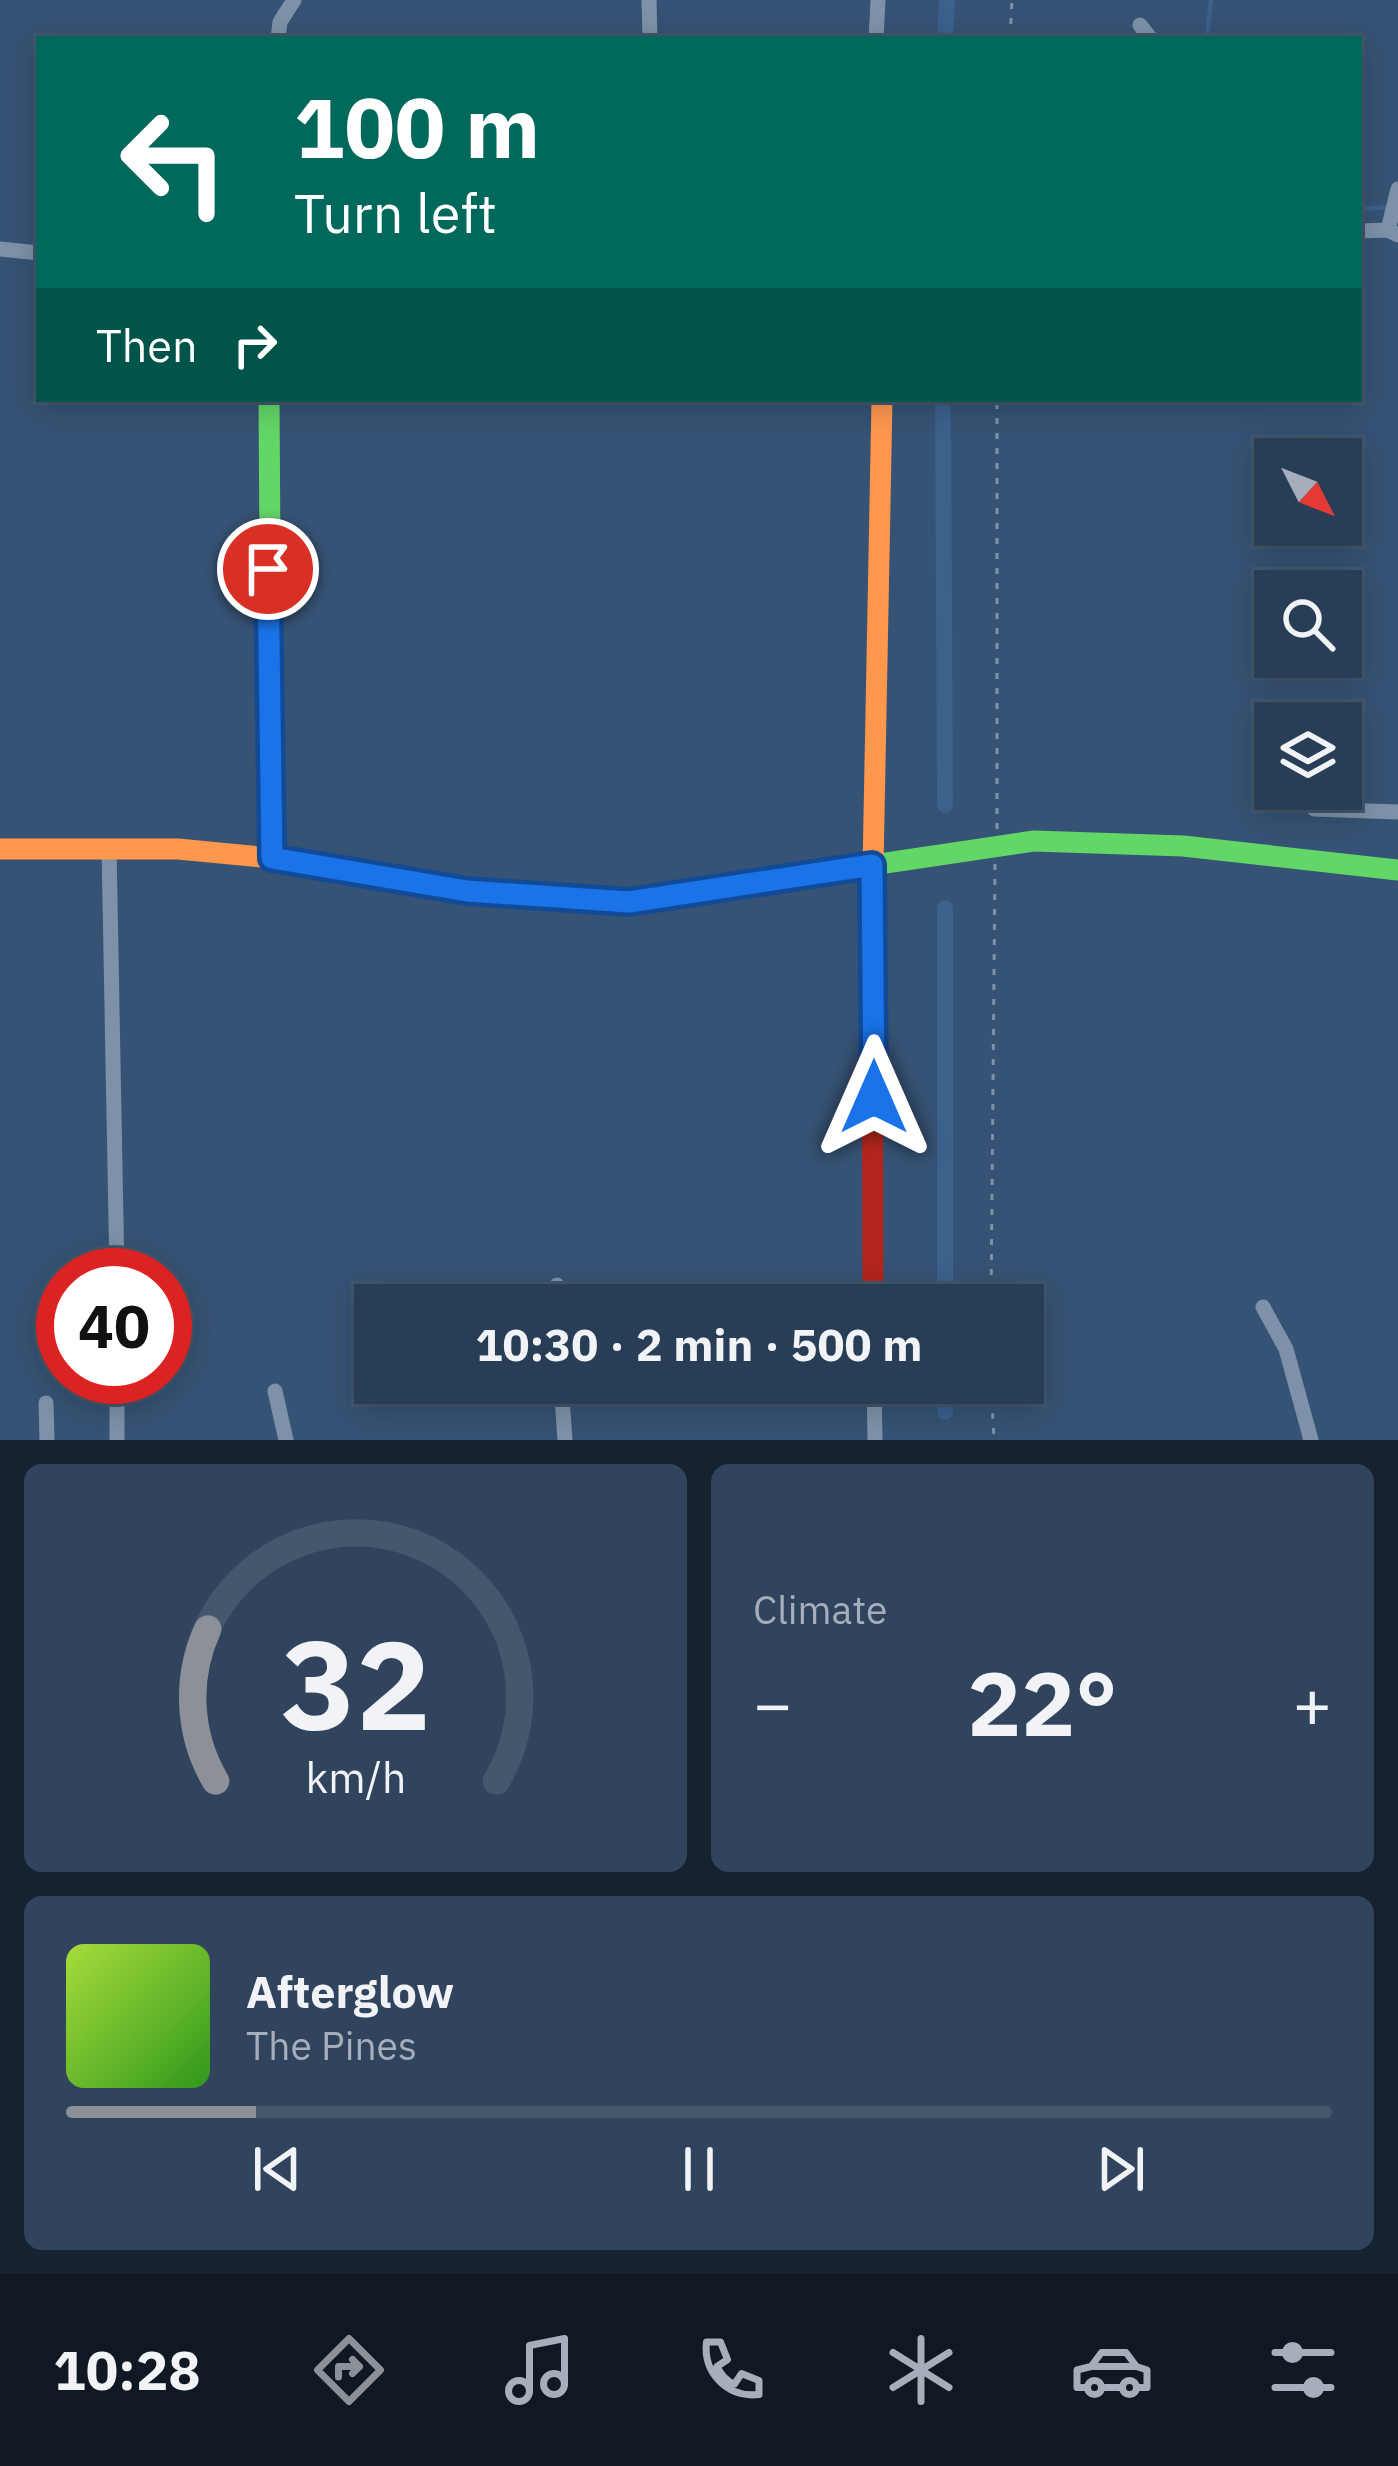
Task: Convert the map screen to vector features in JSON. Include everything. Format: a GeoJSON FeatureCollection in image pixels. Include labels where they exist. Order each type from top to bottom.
{"type":"FeatureCollection","features":[{"type":"Feature","properties":{"kind":"street"},"geometry":{"type":"LineString","coordinates":[[278,36],[280,22],[294,0]]}},
{"type":"Feature","properties":{"kind":"street"},"geometry":{"type":"LineString","coordinates":[[649,0],[650,36]]}},
{"type":"Feature","properties":{"kind":"street"},"geometry":{"type":"LineString","coordinates":[[876,36],[878,0]]}},
{"type":"Feature","properties":{"kind":"street"},"geometry":{"type":"LineString","coordinates":[[1362,231],[1392,228],[1396,191]]}},
{"type":"Feature","properties":{"kind":"street"},"geometry":{"type":"LineString","coordinates":[[0,249],[36,253]]}},
{"type":"Feature","properties":{"kind":"street"},"geometry":{"type":"LineString","coordinates":[[269,402],[272,858]]}},
{"type":"Feature","properties":{"kind":"street"},"geometry":{"type":"LineString","coordinates":[[873,1284],[872,865],[878,772],[882,402]]}},
{"type":"Feature","properties":{"kind":"street"},"geometry":{"type":"LineString","coordinates":[[1342,810],[1398,812]]}},
{"type":"Feature","properties":{"kind":"street"},"geometry":{"type":"LineString","coordinates":[[0,849],[109,847],[272,858],[467,891],[629,902],[1034,841],[1098,840],[1398,870]]}},
{"type":"Feature","properties":{"kind":"street"},"geometry":{"type":"LineString","coordinates":[[109,847],[116,1248]]}},
{"type":"Feature","properties":{"kind":"street"},"geometry":{"type":"LineString","coordinates":[[1263,1307],[1286,1349],[1311,1440]]}},
{"type":"Feature","properties":{"kind":"street"},"geometry":{"type":"LineString","coordinates":[[275,1391],[286,1440]]}},
{"type":"Feature","properties":{"kind":"street"},"geometry":{"type":"LineString","coordinates":[[46,1404],[47,1440]]}},
{"type":"Feature","properties":{"kind":"street"},"geometry":{"type":"LineString","coordinates":[[117,1404],[117,1440]]}},
{"type":"Feature","properties":{"kind":"street"},"geometry":{"type":"LineString","coordinates":[[562,1404],[565,1440]]}},
{"type":"Feature","properties":{"kind":"street"},"geometry":{"type":"LineString","coordinates":[[874,1404],[875,1440]]}},
{"type":"Feature","properties":{"kind":"path"},"geometry":{"type":"LineString","coordinates":[[1010,36],[1012,0]]}},
{"type":"Feature","properties":{"kind":"path"},"geometry":{"type":"LineString","coordinates":[[992,1404],[994,1440]]}},
{"type":"Feature","properties":{"kind":"waterway"},"geometry":{"type":"LineString","coordinates":[[945,36],[947,0]]}},
{"type":"Feature","properties":{"kind":"waterway"},"geometry":{"type":"LineString","coordinates":[[1207,36],[1211,0]]}},
{"type":"Feature","properties":{"kind":"waterway"},"geometry":{"type":"LineString","coordinates":[[1362,209],[1392,207]]}},
{"type":"Feature","properties":{"kind":"waterway"},"geometry":{"type":"LineString","coordinates":[[943,402],[945,805]]}},
{"type":"Feature","properties":{"kind":"waterway"},"geometry":{"type":"LineString","coordinates":[[945,908],[945,1284]]}},
{"type":"Feature","properties":{"kind":"waterway"},"geometry":{"type":"LineString","coordinates":[[945,1404],[945,1412]]}},
{"type":"Feature","properties":{"kind":"traffic: fast"},"geometry":{"type":"LineString","coordinates":[[269,402],[272,858]]}},
{"type":"Feature","properties":{"kind":"traffic: fast"},"geometry":{"type":"LineString","coordinates":[[453,889],[629,901],[1034,841],[1183,846],[1398,870]]}},
{"type":"Feature","properties":{"kind":"traffic: slow"},"geometry":{"type":"LineString","coordinates":[[872,921],[882,402]]}},
{"type":"Feature","properties":{"kind":"traffic: slow"},"geometry":{"type":"LineString","coordinates":[[0,849],[178,849],[272,858],[453,889]]}},
{"type":"Feature","properties":{"kind":"traffic: jam"},"geometry":{"type":"LineString","coordinates":[[872,921],[873,1284]]}},
{"type":"Feature","properties":{"kind":"route"},"geometry":{"type":"LineString","coordinates":[[268,569],[272,858],[467,891],[629,902],[872,865],[874,1097]]}}]}
